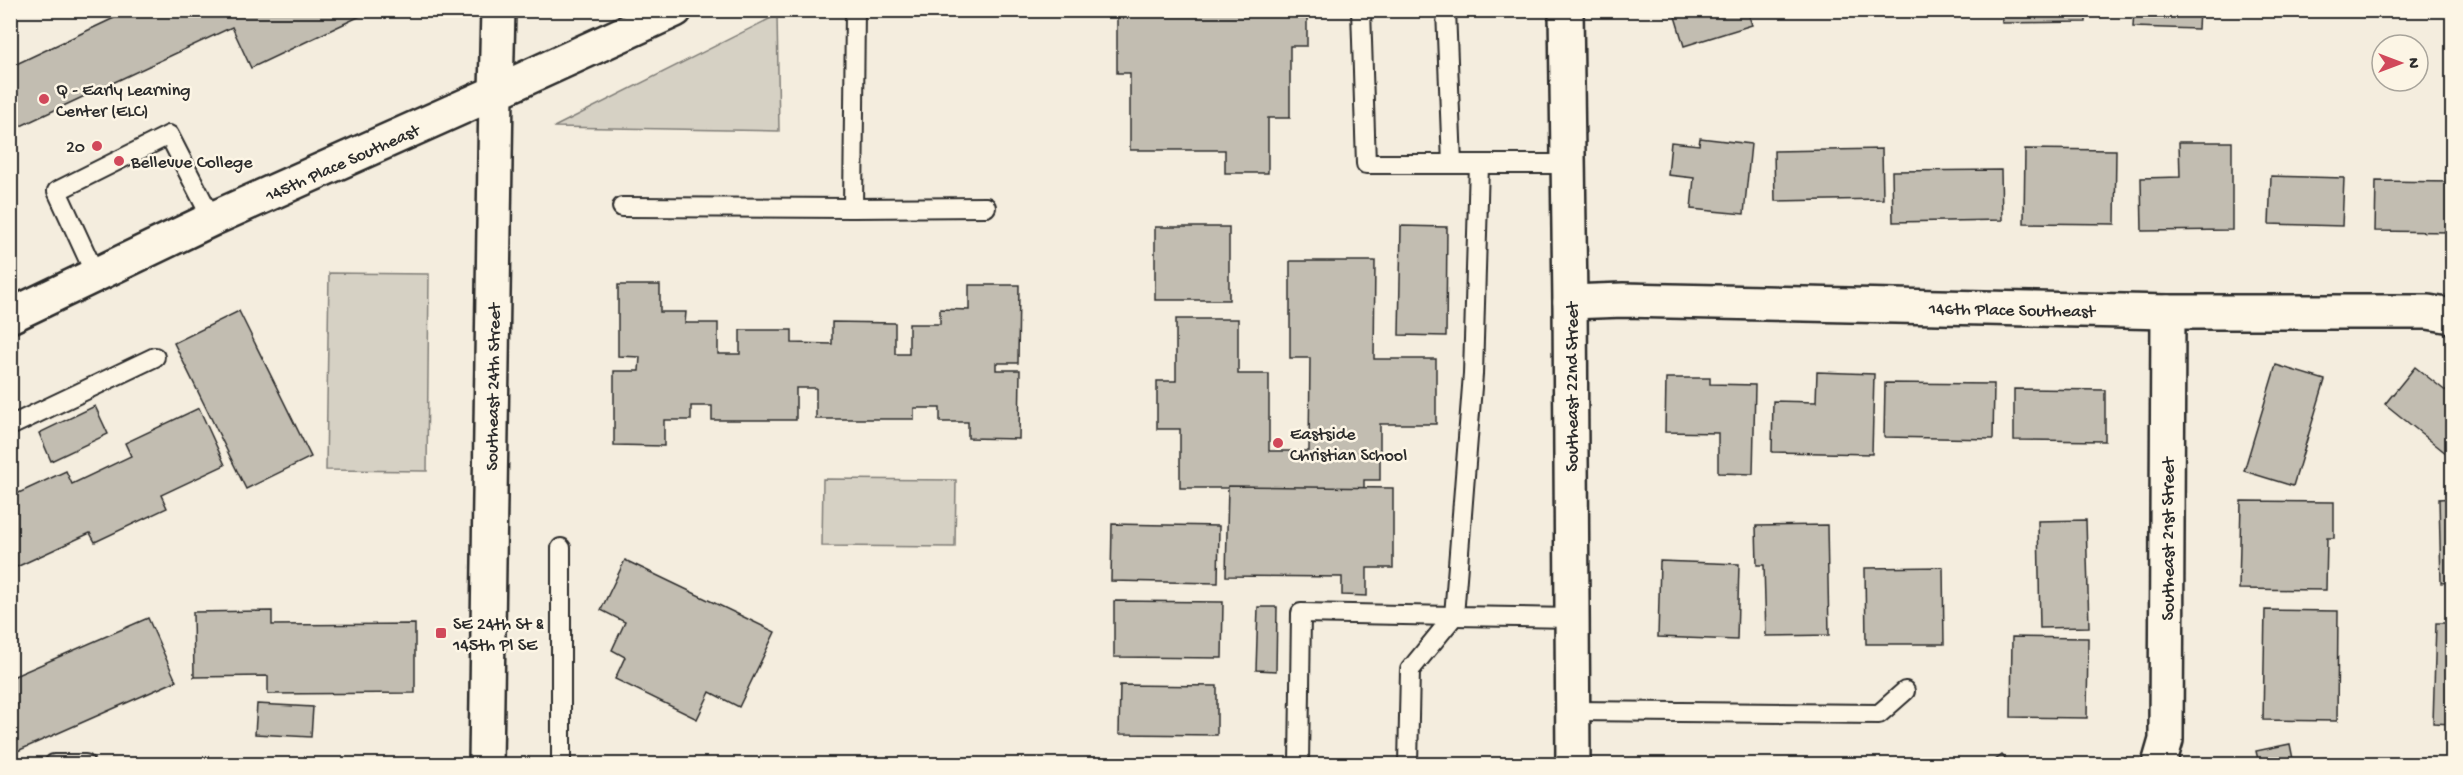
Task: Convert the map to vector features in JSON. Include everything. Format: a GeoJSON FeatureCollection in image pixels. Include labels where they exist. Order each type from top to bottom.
{"type":"FeatureCollection","features":[{"type":"Feature","properties":{"kind":"street","name":"Southeast 24th Street"},"geometry":{"type":"LineString","coordinates":[[486,765],[498,10]]}},
{"type":"Feature","properties":{"kind":"street","name":"145th Place Southeast"},"geometry":{"type":"LineString","coordinates":[[10,316],[212,219],[675,10]]}},
{"type":"Feature","properties":{"kind":"street","name":"Southeast 22nd Street"},"geometry":{"type":"LineString","coordinates":[[1566,10],[1573,765]]}},
{"type":"Feature","properties":{"kind":"street","name":"146th Place Southeast"},"geometry":{"type":"LineString","coordinates":[[1570,302],[1635,301],[2169,312],[2428,312],[2452,316]]}},
{"type":"Feature","properties":{"kind":"street","name":"Southeast 21st Street"},"geometry":{"type":"LineString","coordinates":[[2159,765],[2166,740],[2169,312]]}},
{"type":"Feature","properties":{"kind":"lane"},"geometry":{"type":"LineString","coordinates":[[853,208],[855,10]]}},
{"type":"Feature","properties":{"kind":"lane"},"geometry":{"type":"LineString","coordinates":[[1361,10],[1366,164],[1568,164]]}},
{"type":"Feature","properties":{"kind":"lane"},"geometry":{"type":"LineString","coordinates":[[1446,10],[1452,164]]}},
{"type":"Feature","properties":{"kind":"lane"},"geometry":{"type":"LineString","coordinates":[[96,276],[57,191],[169,135],[212,219]]}},
{"type":"Feature","properties":{"kind":"lane"},"geometry":{"type":"LineString","coordinates":[[1408,765],[1410,670],[1454,616],[1473,374],[1479,164]]}},
{"type":"Feature","properties":{"kind":"lane"},"geometry":{"type":"LineString","coordinates":[[622,207],[986,207]]}},
{"type":"Feature","properties":{"kind":"lane"},"geometry":{"type":"LineString","coordinates":[[10,426],[155,357]]}},
{"type":"Feature","properties":{"kind":"lane"},"geometry":{"type":"LineString","coordinates":[[561,548],[561,765]]}},
{"type":"Feature","properties":{"kind":"lane"},"geometry":{"type":"LineString","coordinates":[[1299,765],[1301,613],[1572,618]]}},
{"type":"Feature","properties":{"kind":"lane"},"geometry":{"type":"LineString","coordinates":[[1573,711],[1879,714],[1905,691]]}},
{"type":"Feature","properties":{"kind":"lane"},"geometry":{"type":"LineString","coordinates":[[54,765],[85,765]]}},
{"type":"Feature","properties":{"kind":"shaded area"},"geometry":{"type":"Polygon","coordinates":[[[777,15],[779,131],[554,127],[777,15]]]}},
{"type":"Feature","properties":{"kind":"shaded area"},"geometry":{"type":"Polygon","coordinates":[[[329,273],[429,274],[427,471],[326,470],[329,273]]]}},
{"type":"Feature","properties":{"kind":"shaded area"},"geometry":{"type":"Polygon","coordinates":[[[823,479],[956,480],[955,547],[822,546],[823,479]]]}},
{"type":"Feature","properties":{"kind":"building","name":"Q - Early Learning Center (ELC)"},"geometry":{"type":"Polygon","coordinates":[[[111,10],[373,10],[251,68],[232,27],[10,131],[10,67],[114,18],[111,10]]]}},
{"type":"Feature","properties":{"kind":"building"},"geometry":{"type":"Polygon","coordinates":[[[1117,10],[1307,10],[1307,46],[1290,46],[1290,118],[1268,118],[1268,173],[1225,173],[1225,150],[1130,150],[1130,73],[1117,73],[1117,10]]]}},
{"type":"Feature","properties":{"kind":"building"},"geometry":{"type":"Polygon","coordinates":[[[1673,10],[1747,10],[1752,25],[1684,46],[1673,10]]]}},
{"type":"Feature","properties":{"kind":"building"},"geometry":{"type":"Polygon","coordinates":[[[1920,10],[1978,10],[1978,13],[1920,10]]]}},
{"type":"Feature","properties":{"kind":"building"},"geometry":{"type":"Polygon","coordinates":[[[2001,10],[2086,10],[2086,22],[2002,23],[2001,10]]]}},
{"type":"Feature","properties":{"kind":"building"},"geometry":{"type":"Polygon","coordinates":[[[2134,10],[2199,10],[2198,29],[2133,27],[2134,10]]]}},
{"type":"Feature","properties":{"kind":"building"},"geometry":{"type":"Polygon","coordinates":[[[1700,138],[1751,144],[1744,214],[1691,209],[1694,178],[1668,175],[1671,142],[1699,145],[1700,138]]]}},
{"type":"Feature","properties":{"kind":"building"},"geometry":{"type":"Polygon","coordinates":[[[2179,142],[2232,142],[2232,230],[2142,231],[2141,178],[2180,177],[2179,142]]]}},
{"type":"Feature","properties":{"kind":"building"},"geometry":{"type":"Polygon","coordinates":[[[1882,149],[1883,199],[1775,201],[1774,151],[1882,149]]]}},
{"type":"Feature","properties":{"kind":"building"},"geometry":{"type":"Polygon","coordinates":[[[2025,149],[2116,150],[2115,224],[2024,223],[2025,149]]]}},
{"type":"Feature","properties":{"kind":"building"},"geometry":{"type":"Polygon","coordinates":[[[2001,170],[2002,220],[1893,222],[1892,171],[2001,170]]]}},
{"type":"Feature","properties":{"kind":"building"},"geometry":{"type":"Polygon","coordinates":[[[2271,176],[2344,178],[2342,226],[2269,224],[2271,176]]]}},
{"type":"Feature","properties":{"kind":"building"},"geometry":{"type":"Polygon","coordinates":[[[2376,181],[2452,182],[2452,232],[2375,231],[2376,181]]]}},
{"type":"Feature","properties":{"kind":"building"},"geometry":{"type":"Polygon","coordinates":[[[1401,226],[1447,227],[1446,336],[1399,335],[1401,226]]]}},
{"type":"Feature","properties":{"kind":"building"},"geometry":{"type":"Polygon","coordinates":[[[1155,227],[1229,227],[1229,300],[1155,300],[1155,227]]]}},
{"type":"Feature","properties":{"kind":"building"},"geometry":{"type":"Polygon","coordinates":[[[1290,261],[1375,261],[1374,359],[1436,359],[1436,424],[1380,424],[1380,480],[1364,480],[1364,488],[1180,488],[1180,429],[1157,429],[1157,381],[1176,381],[1176,319],[1238,319],[1238,374],[1269,374],[1269,451],[1309,451],[1310,358],[1290,358],[1290,261]]]}},
{"type":"Feature","properties":{"kind":"building"},"geometry":{"type":"Polygon","coordinates":[[[618,285],[660,285],[660,312],[686,312],[685,323],[718,323],[718,354],[740,354],[740,330],[792,330],[792,343],[832,344],[832,322],[895,323],[895,354],[909,354],[909,324],[940,324],[940,309],[969,310],[969,285],[1019,285],[1018,363],[996,363],[996,370],[1020,370],[1019,439],[968,438],[968,422],[940,422],[940,408],[914,408],[914,419],[816,419],[816,388],[796,388],[796,420],[712,420],[712,406],[691,406],[691,420],[664,420],[664,446],[614,445],[614,371],[639,371],[640,357],[618,356],[618,285]]]}},
{"type":"Feature","properties":{"kind":"building"},"geometry":{"type":"Polygon","coordinates":[[[239,311],[311,457],[246,489],[174,343],[239,311]]]}},
{"type":"Feature","properties":{"kind":"building"},"geometry":{"type":"Polygon","coordinates":[[[2276,365],[2325,380],[2293,486],[2244,471],[2276,365]]]}},
{"type":"Feature","properties":{"kind":"building"},"geometry":{"type":"Polygon","coordinates":[[[2415,367],[2452,396],[2452,458],[2385,404],[2415,367]]]}},
{"type":"Feature","properties":{"kind":"building"},"geometry":{"type":"Polygon","coordinates":[[[1817,372],[1874,374],[1872,454],[1772,452],[1773,401],[1816,402],[1817,372]]]}},
{"type":"Feature","properties":{"kind":"building"},"geometry":{"type":"Polygon","coordinates":[[[1666,378],[1710,378],[1710,384],[1755,385],[1753,474],[1718,473],[1718,433],[1665,432],[1666,378]]]}},
{"type":"Feature","properties":{"kind":"building"},"geometry":{"type":"Polygon","coordinates":[[[1885,383],[1994,384],[1993,439],[1884,437],[1885,383]]]}},
{"type":"Feature","properties":{"kind":"building"},"geometry":{"type":"Polygon","coordinates":[[[2014,389],[2105,390],[2105,441],[2014,440],[2014,389]]]}},
{"type":"Feature","properties":{"kind":"building"},"geometry":{"type":"Polygon","coordinates":[[[95,406],[108,434],[51,461],[39,433],[95,406]]]}},
{"type":"Feature","properties":{"kind":"building"},"geometry":{"type":"Polygon","coordinates":[[[199,408],[225,465],[161,495],[167,508],[95,542],[90,533],[10,570],[10,497],[66,471],[72,484],[131,456],[125,443],[199,408]]]}},
{"type":"Feature","properties":{"kind":"building"},"geometry":{"type":"Polygon","coordinates":[[[1228,486],[1393,488],[1393,568],[1367,568],[1367,596],[1342,595],[1342,577],[1226,576],[1228,486]]]}},
{"type":"Feature","properties":{"kind":"building"},"geometry":{"type":"Polygon","coordinates":[[[2452,498],[2452,582],[2441,583],[2439,499],[2452,498]]]}},
{"type":"Feature","properties":{"kind":"building"},"geometry":{"type":"Polygon","coordinates":[[[2241,501],[2334,502],[2334,538],[2327,538],[2326,590],[2239,589],[2241,501]]]}},
{"type":"Feature","properties":{"kind":"building"},"geometry":{"type":"Polygon","coordinates":[[[2086,520],[2089,627],[2040,628],[2038,521],[2086,520]]]}},
{"type":"Feature","properties":{"kind":"building"},"geometry":{"type":"Polygon","coordinates":[[[1112,524],[1219,526],[1218,583],[1111,581],[1112,524]]]}},
{"type":"Feature","properties":{"kind":"building"},"geometry":{"type":"Polygon","coordinates":[[[1827,525],[1829,635],[1766,636],[1764,565],[1757,565],[1756,526],[1827,525]]]}},
{"type":"Feature","properties":{"kind":"building"},"geometry":{"type":"Polygon","coordinates":[[[625,560],[775,632],[739,707],[710,692],[697,719],[615,679],[625,657],[612,650],[625,622],[601,610],[625,560]]]}},
{"type":"Feature","properties":{"kind":"building"},"geometry":{"type":"Polygon","coordinates":[[[1660,561],[1739,564],[1737,640],[1658,637],[1660,561]]]}},
{"type":"Feature","properties":{"kind":"building"},"geometry":{"type":"Polygon","coordinates":[[[1943,567],[1944,644],[1866,644],[1865,568],[1943,567]]]}},
{"type":"Feature","properties":{"kind":"building"},"geometry":{"type":"Polygon","coordinates":[[[1114,601],[1223,602],[1222,658],[1114,657],[1114,601]]]}},
{"type":"Feature","properties":{"kind":"building"},"geometry":{"type":"Polygon","coordinates":[[[1258,607],[1277,607],[1276,671],[1256,670],[1258,607]]]}},
{"type":"Feature","properties":{"kind":"building"},"geometry":{"type":"Polygon","coordinates":[[[2265,610],[2338,611],[2337,721],[2263,720],[2265,610]]]}},
{"type":"Feature","properties":{"kind":"building"},"geometry":{"type":"Polygon","coordinates":[[[272,611],[272,625],[415,624],[415,693],[268,694],[268,676],[194,677],[193,612],[272,611]]]}},
{"type":"Feature","properties":{"kind":"building"},"geometry":{"type":"Polygon","coordinates":[[[148,618],[176,681],[13,753],[10,747],[10,678],[148,618]]]}},
{"type":"Feature","properties":{"kind":"building"},"geometry":{"type":"Polygon","coordinates":[[[2436,623],[2452,623],[2452,724],[2433,723],[2436,623]]]}},
{"type":"Feature","properties":{"kind":"building"},"geometry":{"type":"Polygon","coordinates":[[[2012,637],[2088,638],[2087,718],[2011,717],[2012,637]]]}},
{"type":"Feature","properties":{"kind":"building"},"geometry":{"type":"Polygon","coordinates":[[[1120,685],[1217,686],[1217,735],[1119,734],[1120,685]]]}},
{"type":"Feature","properties":{"kind":"building"},"geometry":{"type":"Polygon","coordinates":[[[257,704],[313,707],[311,737],[255,734],[257,704]]]}},
{"type":"Feature","properties":{"kind":"building"},"geometry":{"type":"Polygon","coordinates":[[[2290,744],[2294,764],[2259,764],[2256,751],[2290,744]]]}},
{"type":"Feature","properties":{"kind":"building"},"geometry":{"type":"Polygon","coordinates":[[[2449,744],[2452,744],[2452,764],[2448,764],[2449,744]]]}},
{"type":"Feature","properties":{"kind":"building"},"geometry":{"type":"Polygon","coordinates":[[[2002,755],[2010,764],[1990,764],[2002,755]]]}},
{"type":"Feature","properties":{"kind":"building"},"geometry":{"type":"Polygon","coordinates":[[[1675,760],[1746,761],[1746,764],[1675,764],[1675,760]]]}},
{"type":"Feature","properties":{"kind":"place","name":"Q - Early Learning Center (ELC)"},"geometry":{"type":"Point","coordinates":[44,99]}},
{"type":"Feature","properties":{"kind":"place","name":"20"},"geometry":{"type":"Point","coordinates":[97,146]}},
{"type":"Feature","properties":{"kind":"place","name":"Bellevue College"},"geometry":{"type":"Point","coordinates":[119,161]}},
{"type":"Feature","properties":{"kind":"place","name":"Eastside Christian School"},"geometry":{"type":"Point","coordinates":[1278,443]}},
{"type":"Feature","properties":{"kind":"place","name":"SE 24th St & 145th Pl SE"},"geometry":{"type":"Point","coordinates":[441,633]}}]}
